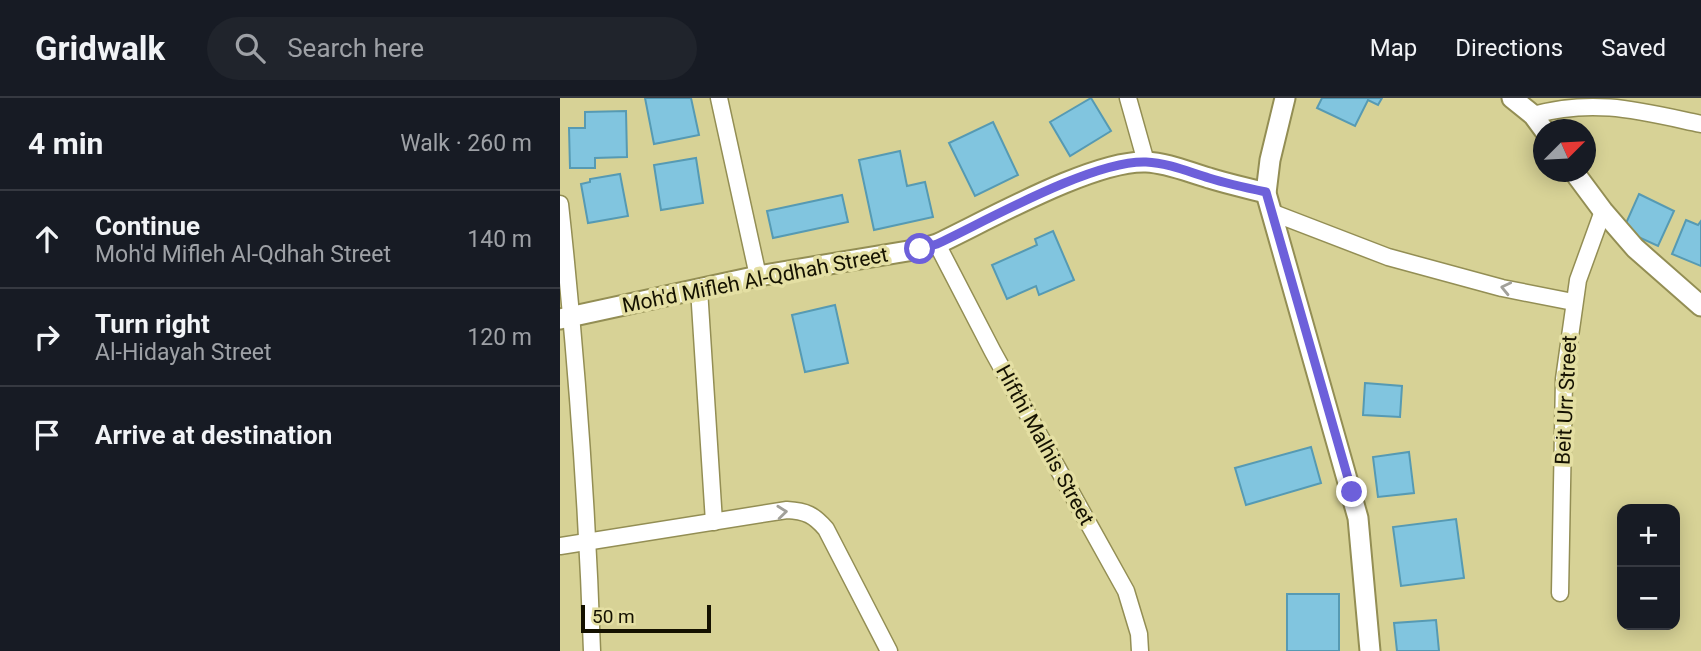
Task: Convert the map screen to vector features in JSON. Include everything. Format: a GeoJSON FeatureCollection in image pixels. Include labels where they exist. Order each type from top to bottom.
{"type":"FeatureCollection","features":[{"type":"Feature","properties":{"kind":"street"},"geometry":{"type":"LineString","coordinates":[[719,98],[758,276]]}},
{"type":"Feature","properties":{"kind":"street"},"geometry":{"type":"LineString","coordinates":[[1128,98],[1146,162]]}},
{"type":"Feature","properties":{"kind":"street"},"geometry":{"type":"LineString","coordinates":[[1285,98],[1270,160],[1268,202],[1358,518],[1370,651]]}},
{"type":"Feature","properties":{"kind":"street"},"geometry":{"type":"LineString","coordinates":[[1512,98],[1535,119]]}},
{"type":"Feature","properties":{"kind":"street"},"geometry":{"type":"LineString","coordinates":[[1544,119],[1567,108],[1602,106],[1701,124]]}},
{"type":"Feature","properties":{"kind":"street","name":"Moh'd Mifleh Al-Qdhah Street"},"geometry":{"type":"LineString","coordinates":[[566,317],[758,276],[937,244],[1090,174],[1123,165],[1146,162],[1169,166],[1268,202]]}},
{"type":"Feature","properties":{"kind":"street"},"geometry":{"type":"LineString","coordinates":[[1581,182],[1635,248],[1701,306]]}},
{"type":"Feature","properties":{"kind":"street"},"geometry":{"type":"LineString","coordinates":[[1268,202],[1388,257],[1502,288],[1573,302]]}},
{"type":"Feature","properties":{"kind":"street"},"geometry":{"type":"LineString","coordinates":[[560,204],[566,317],[588,542],[592,651]]}},
{"type":"Feature","properties":{"kind":"street","name":"Beit Urr Street"},"geometry":{"type":"LineString","coordinates":[[1560,593],[1564,379],[1578,279],[1603,211]]}},
{"type":"Feature","properties":{"kind":"street","name":"Hifthi Malhis Street"},"geometry":{"type":"LineString","coordinates":[[937,244],[993,352],[1126,591],[1139,634],[1140,651]]}},
{"type":"Feature","properties":{"kind":"street"},"geometry":{"type":"LineString","coordinates":[[699,289],[714,522]]}},
{"type":"Feature","properties":{"kind":"street"},"geometry":{"type":"LineString","coordinates":[[560,546],[787,510],[803,511],[816,517],[826,529],[889,651]]}},
{"type":"Feature","properties":{"kind":"building"},"geometry":{"type":"Polygon","coordinates":[[[645,98],[691,98],[699,135],[654,144],[645,98]]]}},
{"type":"Feature","properties":{"kind":"building"},"geometry":{"type":"Polygon","coordinates":[[[1091,98],[1111,131],[1070,156],[1050,122],[1091,98]]]}},
{"type":"Feature","properties":{"kind":"building"},"geometry":{"type":"Polygon","coordinates":[[[1322,98],[1382,98],[1378,105],[1368,100],[1355,126],[1317,108],[1322,98]]]}},
{"type":"Feature","properties":{"kind":"building"},"geometry":{"type":"Polygon","coordinates":[[[626,111],[627,157],[595,158],[595,168],[570,168],[569,128],[585,128],[585,112],[626,111]]]}},
{"type":"Feature","properties":{"kind":"building"},"geometry":{"type":"Polygon","coordinates":[[[993,122],[1018,175],[975,196],[949,143],[993,122]]]}},
{"type":"Feature","properties":{"kind":"building"},"geometry":{"type":"Polygon","coordinates":[[[900,151],[907,186],[925,182],[933,217],[874,230],[859,160],[900,151]]]}},
{"type":"Feature","properties":{"kind":"building"},"geometry":{"type":"Polygon","coordinates":[[[696,158],[703,203],[661,210],[654,165],[696,158]]]}},
{"type":"Feature","properties":{"kind":"building"},"geometry":{"type":"Polygon","coordinates":[[[620,174],[628,216],[588,223],[581,184],[590,182],[590,179],[620,174]]]}},
{"type":"Feature","properties":{"kind":"building"},"geometry":{"type":"Polygon","coordinates":[[[1639,194],[1674,211],[1658,246],[1623,230],[1639,194]]]}},
{"type":"Feature","properties":{"kind":"building"},"geometry":{"type":"Polygon","coordinates":[[[842,195],[848,222],[773,238],[767,211],[842,195]]]}},
{"type":"Feature","properties":{"kind":"building"},"geometry":{"type":"Polygon","coordinates":[[[1686,220],[1698,225],[1701,221],[1701,266],[1672,254],[1686,220]]]}},
{"type":"Feature","properties":{"kind":"building"},"geometry":{"type":"Polygon","coordinates":[[[1053,231],[1074,280],[1039,295],[1036,286],[1007,299],[992,265],[1037,245],[1035,239],[1053,231]]]}},
{"type":"Feature","properties":{"kind":"building"},"geometry":{"type":"Polygon","coordinates":[[[835,305],[848,363],[805,372],[792,315],[835,305]]]}},
{"type":"Feature","properties":{"kind":"building"},"geometry":{"type":"Polygon","coordinates":[[[1365,383],[1402,386],[1400,417],[1363,415],[1365,383]]]}},
{"type":"Feature","properties":{"kind":"building"},"geometry":{"type":"Polygon","coordinates":[[[1311,447],[1321,483],[1246,505],[1235,468],[1311,447]]]}},
{"type":"Feature","properties":{"kind":"building"},"geometry":{"type":"Polygon","coordinates":[[[1409,452],[1414,493],[1378,497],[1373,457],[1409,452]]]}},
{"type":"Feature","properties":{"kind":"building"},"geometry":{"type":"Polygon","coordinates":[[[1456,519],[1464,578],[1401,586],[1393,527],[1456,519]]]}},
{"type":"Feature","properties":{"kind":"building"},"geometry":{"type":"Polygon","coordinates":[[[1287,594],[1339,594],[1339,651],[1287,651],[1287,594]]]}},
{"type":"Feature","properties":{"kind":"building"},"geometry":{"type":"Polygon","coordinates":[[[1436,620],[1439,651],[1397,651],[1394,623],[1436,620]]]}},
{"type":"Feature","properties":{"kind":"route"},"geometry":{"type":"LineString","coordinates":[[920,249],[937,244],[1058,187],[1123,165],[1146,162],[1169,166],[1266,192],[1352,492]]}}]}
